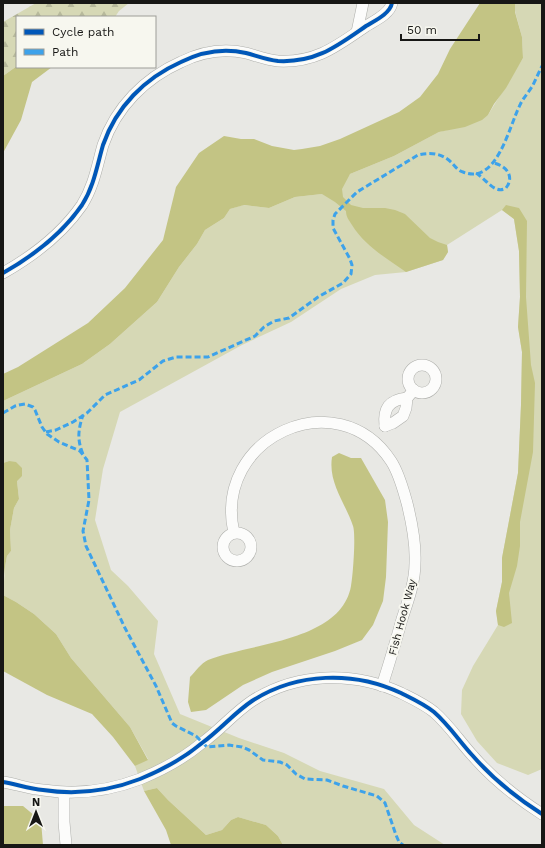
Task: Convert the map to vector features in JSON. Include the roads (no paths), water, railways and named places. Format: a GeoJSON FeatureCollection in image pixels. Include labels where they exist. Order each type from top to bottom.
{"type":"FeatureCollection","features":[{"type":"Feature","properties":{"kind":"street"},"geometry":{"type":"LineString","coordinates":[[357,32],[363,3]]}},
{"type":"Feature","properties":{"kind":"street"},"geometry":{"type":"LineString","coordinates":[[3,273],[41,249],[73,218],[90,189],[96,174],[103,145],[117,115],[137,91],[150,79],[183,61],[216,51],[231,51],[278,61],[310,58],[328,52],[346,41],[388,11],[392,3]]}},
{"type":"Feature","properties":{"kind":"street"},"geometry":{"type":"LineString","coordinates":[[374,442],[385,426],[387,407],[410,394],[403,416],[393,423],[385,426]]}},
{"type":"Feature","properties":{"kind":"street","name":"Fish Hook Way"},"geometry":{"type":"LineString","coordinates":[[234,533],[231,516],[232,498],[241,470],[257,448],[279,432],[296,426],[322,423],[347,426],[360,432],[382,449],[398,474],[410,514],[415,541],[415,564],[412,587],[382,686]]}},
{"type":"Feature","properties":{"kind":"street"},"geometry":{"type":"LineString","coordinates":[[3,782],[64,793],[104,790],[141,778],[182,758],[203,743],[238,711],[271,690],[305,680],[347,678],[382,686],[408,696],[422,704],[444,722],[473,757],[490,774],[513,794],[542,814]]}},
{"type":"Feature","properties":{"kind":"street"},"geometry":{"type":"LineString","coordinates":[[64,793],[66,845]]}}]}
